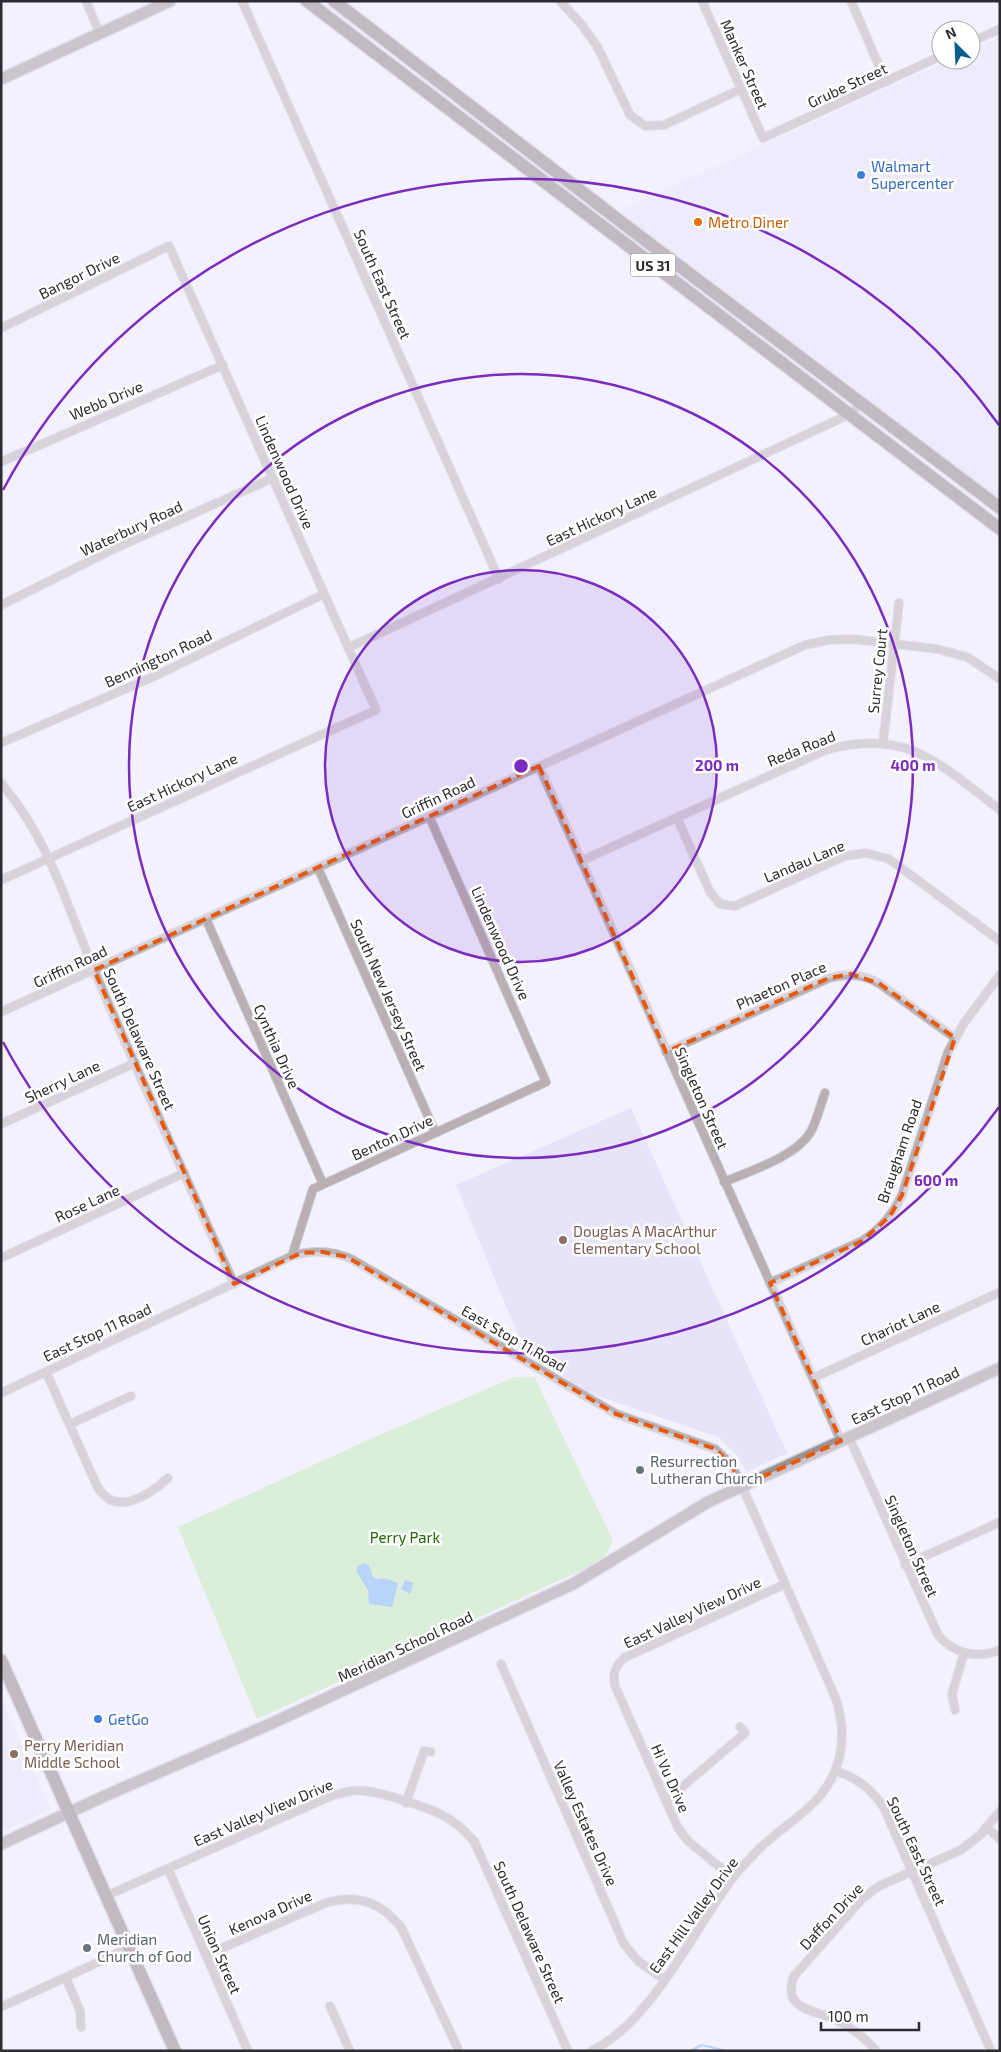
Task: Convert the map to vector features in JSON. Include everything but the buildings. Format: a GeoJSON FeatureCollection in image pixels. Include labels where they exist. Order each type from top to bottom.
{"type":"FeatureCollection","features":[{"type":"Feature","properties":{"kind":"main road"},"geometry":{"type":"LineString","coordinates":[[1,79],[170,1]]}},
{"type":"Feature","properties":{"kind":"main road","name":"US 31"},"geometry":{"type":"LineString","coordinates":[[307,1],[1000,529]]}},
{"type":"Feature","properties":{"kind":"main road","name":"US 31"},"geometry":{"type":"LineString","coordinates":[[334,1],[1000,508]]}},
{"type":"Feature","properties":{"kind":"main road","name":"East Stop 11 Road"},"geometry":{"type":"LineString","coordinates":[[742,1486],[1000,1368]]}},
{"type":"Feature","properties":{"kind":"main road","name":"Meridian School Road"},"geometry":{"type":"LineString","coordinates":[[1,1844],[69,1812],[268,1725],[573,1584],[682,1516],[742,1486]]}},
{"type":"Feature","properties":{"kind":"main road"},"geometry":{"type":"LineString","coordinates":[[1,1661],[175,2051]]}},
{"type":"Feature","properties":{"kind":"street"},"geometry":{"type":"LineString","coordinates":[[86,1],[100,34]]}},
{"type":"Feature","properties":{"kind":"street","name":"South East Street"},"geometry":{"type":"LineString","coordinates":[[242,1],[499,579]]}},
{"type":"Feature","properties":{"kind":"street"},"geometry":{"type":"LineString","coordinates":[[560,1],[581,24],[597,46],[628,112],[640,123],[652,127],[664,125],[742,89]]}},
{"type":"Feature","properties":{"kind":"street","name":"Manker Street"},"geometry":{"type":"LineString","coordinates":[[702,1],[763,138]]}},
{"type":"Feature","properties":{"kind":"street"},"geometry":{"type":"LineString","coordinates":[[851,1],[886,82]]}},
{"type":"Feature","properties":{"kind":"street"},"geometry":{"type":"LineString","coordinates":[[981,38],[1000,29]]}},
{"type":"Feature","properties":{"kind":"street","name":"Grube Street"},"geometry":{"type":"LineString","coordinates":[[763,138],[931,61]]}},
{"type":"Feature","properties":{"kind":"street","name":"Bangor Drive"},"geometry":{"type":"LineString","coordinates":[[1,328],[169,246]]}},
{"type":"Feature","properties":{"kind":"street","name":"Lindenwood Drive"},"geometry":{"type":"LineString","coordinates":[[169,246],[376,710]]}},
{"type":"Feature","properties":{"kind":"street","name":"Webb Drive"},"geometry":{"type":"LineString","coordinates":[[1,462],[223,365]]}},
{"type":"Feature","properties":{"kind":"street","name":"East Hickory Lane"},"geometry":{"type":"LineString","coordinates":[[348,648],[848,415],[862,404]]}},
{"type":"Feature","properties":{"kind":"street","name":"Waterbury Road"},"geometry":{"type":"LineString","coordinates":[[1,605],[116,548],[273,478]]}},
{"type":"Feature","properties":{"kind":"street","name":"Bennington Road"},"geometry":{"type":"LineString","coordinates":[[1,743],[157,674],[324,594]]}},
{"type":"Feature","properties":{"kind":"street","name":"Surrey Court"},"geometry":{"type":"LineString","coordinates":[[883,743],[898,603]]}},
{"type":"Feature","properties":{"kind":"street","name":"Griffin Road"},"geometry":{"type":"LineString","coordinates":[[1,1012],[805,645],[840,639],[937,649],[961,655],[978,663],[1000,679]]}},
{"type":"Feature","properties":{"kind":"street","name":"East Hickory Lane"},"geometry":{"type":"LineString","coordinates":[[1,880],[198,789],[376,710]]}},
{"type":"Feature","properties":{"kind":"street","name":"Reda Road"},"geometry":{"type":"LineString","coordinates":[[581,861],[826,750],[852,743],[883,743],[904,747],[932,759],[1000,810]]}},
{"type":"Feature","properties":{"kind":"street","name":"Singleton Street"},"geometry":{"type":"LineString","coordinates":[[539,766],[812,1378],[845,1439],[936,1632],[947,1644],[964,1653]]}},
{"type":"Feature","properties":{"kind":"street","name":"South Delaware Street"},"geometry":{"type":"LineString","coordinates":[[1,783],[27,816],[50,858],[94,970],[234,1284]]}},
{"type":"Feature","properties":{"kind":"street","name":"Lindenwood Drive"},"geometry":{"type":"LineString","coordinates":[[430,816],[546,1082]]}},
{"type":"Feature","properties":{"kind":"street","name":"Landau Lane"},"geometry":{"type":"LineString","coordinates":[[677,818],[711,895],[720,904],[735,906],[845,856],[860,853],[874,854],[897,863],[1000,941]]}},
{"type":"Feature","properties":{"kind":"street","name":"South New Jersey Street"},"geometry":{"type":"LineString","coordinates":[[318,868],[435,1132]]}},
{"type":"Feature","properties":{"kind":"street","name":"Cynthia Drive"},"geometry":{"type":"LineString","coordinates":[[206,919],[323,1184]]}},
{"type":"Feature","properties":{"kind":"street","name":"Phaeton Place"},"geometry":{"type":"LineString","coordinates":[[666,1052],[829,978],[851,974],[877,982],[955,1038]]}},
{"type":"Feature","properties":{"kind":"street","name":"Braugham Road"},"geometry":{"type":"LineString","coordinates":[[770,1283],[873,1234],[890,1216],[902,1195],[941,1069],[955,1038],[1000,975]]}},
{"type":"Feature","properties":{"kind":"street","name":"Sherry Lane"},"geometry":{"type":"LineString","coordinates":[[1,1124],[135,1063]]}},
{"type":"Feature","properties":{"kind":"street","name":"Benton Drive"},"geometry":{"type":"LineString","coordinates":[[292,1256],[313,1188],[546,1082]]}},
{"type":"Feature","properties":{"kind":"street"},"geometry":{"type":"LineString","coordinates":[[724,1182],[796,1148],[807,1138],[814,1125],[825,1093]]}},
{"type":"Feature","properties":{"kind":"street","name":"Rose Lane"},"geometry":{"type":"LineString","coordinates":[[1,1258],[184,1173]]}},
{"type":"Feature","properties":{"kind":"street","name":"East Stop 11 Road"},"geometry":{"type":"LineString","coordinates":[[1,1393],[292,1256],[323,1252],[350,1258],[616,1414],[715,1449],[731,1464],[742,1486]]}},
{"type":"Feature","properties":{"kind":"street","name":"Chariot Lane"},"geometry":{"type":"LineString","coordinates":[[812,1378],[1000,1292]]}},
{"type":"Feature","properties":{"kind":"street"},"geometry":{"type":"LineString","coordinates":[[46,1372],[98,1487],[112,1501],[129,1503],[153,1492],[168,1478]]}},
{"type":"Feature","properties":{"kind":"street"},"geometry":{"type":"LineString","coordinates":[[70,1424],[131,1396]]}},
{"type":"Feature","properties":{"kind":"street"},"geometry":{"type":"LineString","coordinates":[[742,1486],[836,1699],[841,1717],[842,1750],[836,1771]]}},
{"type":"Feature","properties":{"kind":"street"},"geometry":{"type":"LineString","coordinates":[[905,1565],[1000,1522]]}},
{"type":"Feature","properties":{"kind":"street","name":"East Valley View Drive"},"geometry":{"type":"LineString","coordinates":[[614,1670],[624,1658],[785,1584]]}},
{"type":"Feature","properties":{"kind":"street"},"geometry":{"type":"LineString","coordinates":[[955,1710],[952,1694],[964,1653],[980,1655],[1000,1650]]}},
{"type":"Feature","properties":{"kind":"street","name":"Valley Estates Drive"},"geometry":{"type":"LineString","coordinates":[[501,1664],[624,1944],[639,1962],[664,1979]]}},
{"type":"Feature","properties":{"kind":"street","name":"Hi Vu Drive"},"geometry":{"type":"LineString","coordinates":[[614,1670],[615,1686],[678,1828],[688,1841],[733,1878]]}},
{"type":"Feature","properties":{"kind":"street"},"geometry":{"type":"LineString","coordinates":[[666,1801],[745,1733],[740,1727]]}},
{"type":"Feature","properties":{"kind":"street"},"geometry":{"type":"LineString","coordinates":[[406,1802],[424,1751],[431,1752]]}},
{"type":"Feature","properties":{"kind":"street","name":"South East Street"},"geometry":{"type":"LineString","coordinates":[[836,1771],[861,1781],[878,1798],[991,2051]]}},
{"type":"Feature","properties":{"kind":"street","name":"East Hill Valley Drive"},"geometry":{"type":"LineString","coordinates":[[590,2051],[619,2033],[639,2014],[733,1878],[763,1845],[820,1796],[836,1771]]}},
{"type":"Feature","properties":{"kind":"street","name":"East Valley View Drive"},"geometry":{"type":"LineString","coordinates":[[106,1896],[331,1796],[349,1791],[376,1793],[406,1802],[444,1815],[462,1828]]}},
{"type":"Feature","properties":{"kind":"street","name":"Daffon Drive"},"geometry":{"type":"LineString","coordinates":[[876,2051],[851,2028],[798,2006],[792,1998],[791,1985],[794,1976],[862,1899],[880,1886],[961,1850],[980,1835],[1000,1811]]}},
{"type":"Feature","properties":{"kind":"street"},"geometry":{"type":"LineString","coordinates":[[986,1827],[1000,1839]]}},
{"type":"Feature","properties":{"kind":"street","name":"South Delaware Street"},"geometry":{"type":"LineString","coordinates":[[462,1828],[480,1852],[568,2051]]}},
{"type":"Feature","properties":{"kind":"street","name":"Union Street"},"geometry":{"type":"LineString","coordinates":[[168,1869],[248,2051]]}},
{"type":"Feature","properties":{"kind":"street","name":"Kenova Drive"},"geometry":{"type":"LineString","coordinates":[[206,1956],[328,1902],[346,1898],[365,1900],[390,1913],[401,1927],[459,2051]]}},
{"type":"Feature","properties":{"kind":"street"},"geometry":{"type":"LineString","coordinates":[[1,2008],[129,1948]]}},
{"type":"Feature","properties":{"kind":"street"},"geometry":{"type":"LineString","coordinates":[[66,1978],[80,2011],[81,2027]]}},
{"type":"Feature","properties":{"kind":"street"},"geometry":{"type":"LineString","coordinates":[[330,2006],[350,2051]]}},
{"type":"Feature","properties":{"kind":"highlighted area"},"geometry":{"type":"Polygon","coordinates":[[[539,766],[666,1052],[829,978],[851,974],[880,984],[955,1038],[902,1195],[890,1216],[862,1241],[770,1283],[841,1441],[742,1486],[731,1464],[715,1449],[616,1414],[347,1257],[323,1252],[301,1253],[234,1284],[94,970],[539,766]]]}},
{"type":"Feature","properties":{"kind":"shaded area"},"geometry":{"type":"Polygon","coordinates":[[[1000,37],[1000,501],[617,212],[931,68],[931,70],[981,70],[981,46],[1000,37]]]}},
{"type":"Feature","properties":{"kind":"shaded area"},"geometry":{"type":"Polygon","coordinates":[[[631,1108],[787,1453],[747,1472],[737,1456],[718,1437],[592,1394],[517,1348],[518,1335],[456,1185],[631,1108]]]}},
{"type":"Feature","properties":{"kind":"shaded area","name":"Perry Meridian Middle School"},"geometry":{"type":"Polygon","coordinates":[[[1,1699],[51,1809],[1,1832],[1,1699]]]}},
{"type":"Feature","properties":{"kind":"green space","name":"Perry Park"},"geometry":{"type":"Polygon","coordinates":[[[514,1377],[535,1378],[613,1541],[602,1561],[257,1719],[178,1527],[368,1440],[514,1377]]]}},
{"type":"Feature","properties":{"kind":"water"},"geometry":{"type":"Polygon","coordinates":[[[363,1563],[369,1565],[373,1577],[377,1579],[384,1578],[398,1583],[392,1607],[369,1604],[368,1590],[356,1571],[359,1565],[363,1563]]]}},
{"type":"Feature","properties":{"kind":"water"},"geometry":{"type":"Polygon","coordinates":[[[405,1580],[414,1583],[410,1594],[401,1589],[405,1580]]]}},
{"type":"Feature","properties":{"kind":"waterway"},"geometry":{"type":"LineString","coordinates":[[690,2051],[702,2045],[726,2051]]}},
{"type":"Feature","properties":{"kind":"place","name":"Walmart Supercenter"},"geometry":{"type":"Point","coordinates":[861,175]}},
{"type":"Feature","properties":{"kind":"place","name":"Metro Diner"},"geometry":{"type":"Point","coordinates":[698,222]}},
{"type":"Feature","properties":{"kind":"place","name":"Douglas A MacArthur Elementary School"},"geometry":{"type":"Point","coordinates":[563,1240]}},
{"type":"Feature","properties":{"kind":"place","name":"Resurrection Lutheran Church"},"geometry":{"type":"Point","coordinates":[640,1470]}},
{"type":"Feature","properties":{"kind":"place","name":"GetGo"},"geometry":{"type":"Point","coordinates":[98,1719]}},
{"type":"Feature","properties":{"kind":"place","name":"Perry Meridian Middle School"},"geometry":{"type":"Point","coordinates":[14,1754]}},
{"type":"Feature","properties":{"kind":"place","name":"Meridian Church of God"},"geometry":{"type":"Point","coordinates":[87,1948]}}]}
